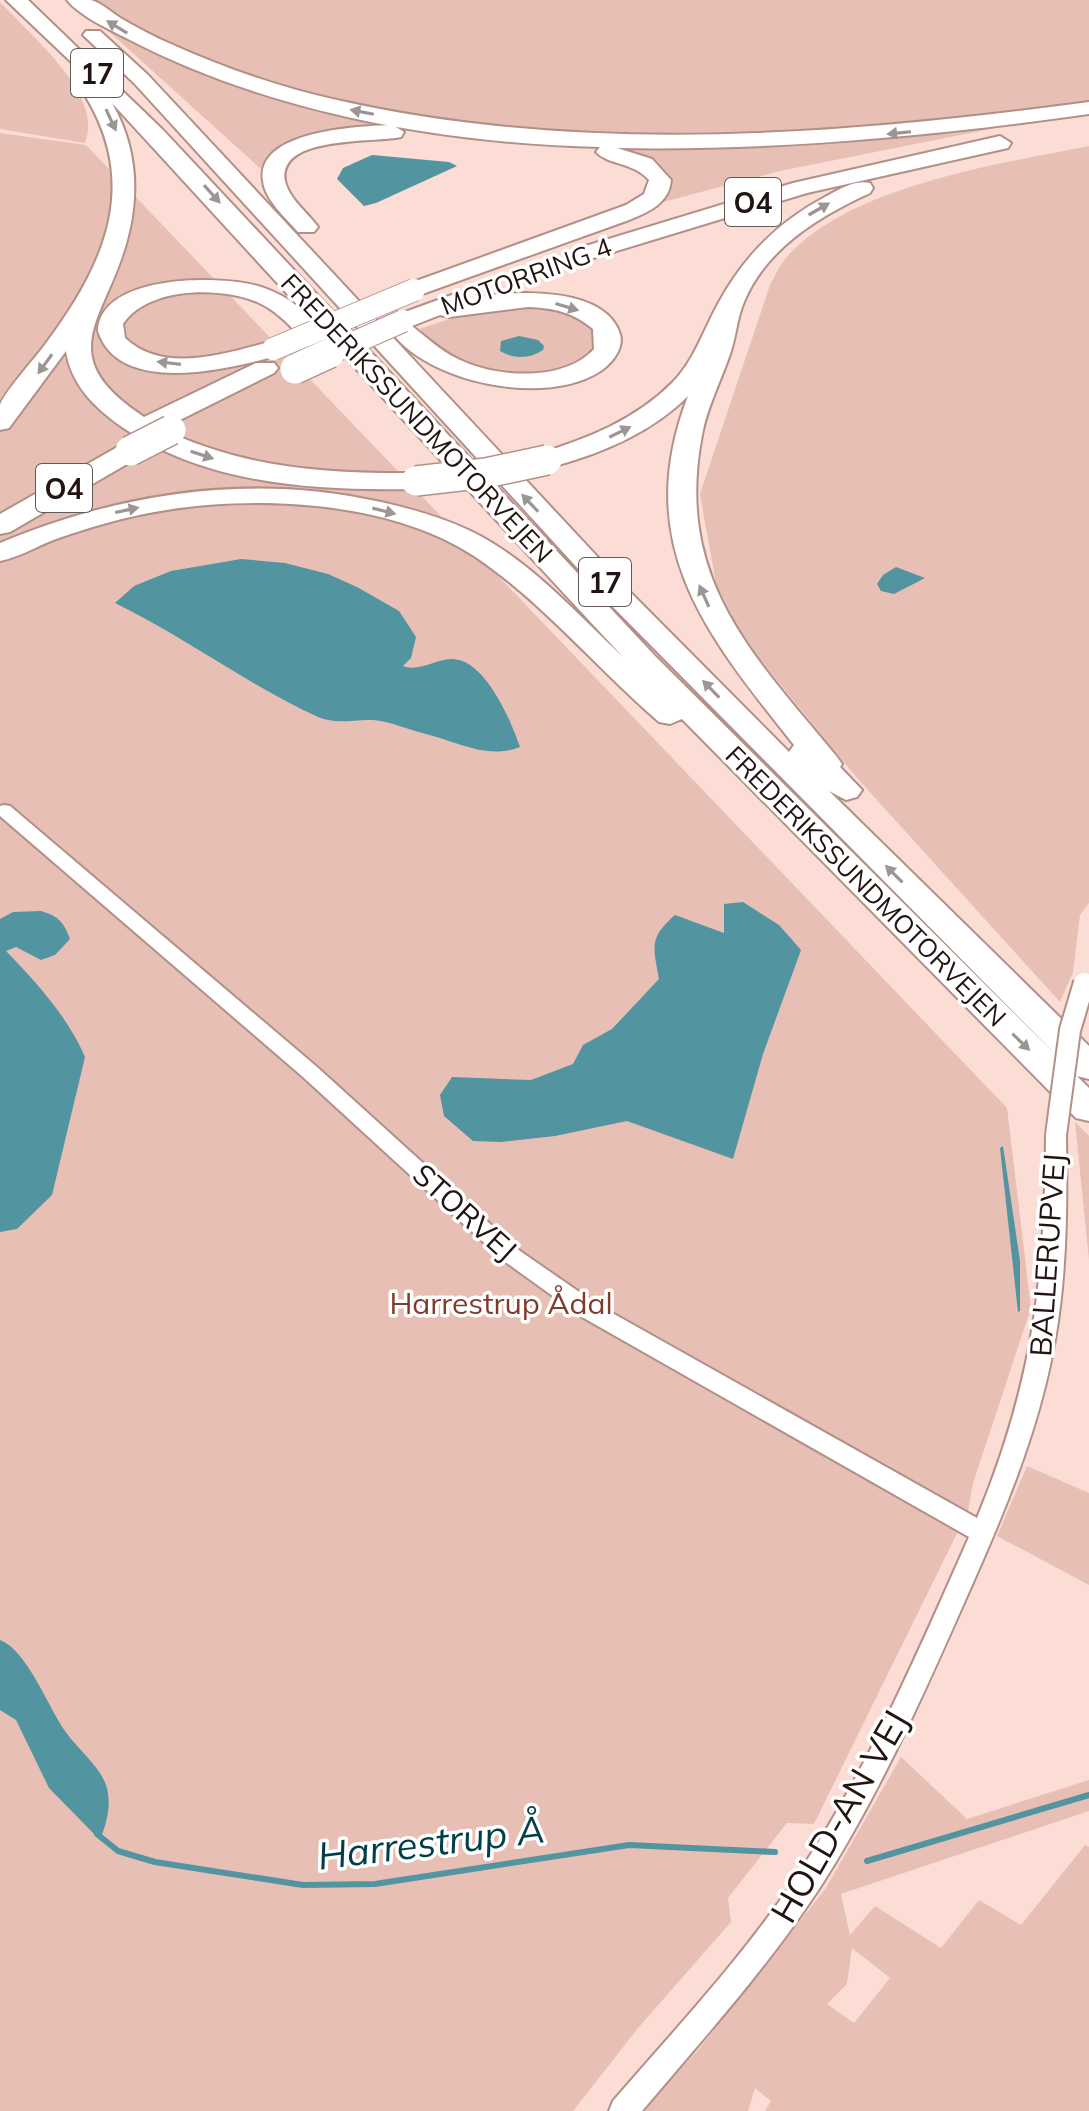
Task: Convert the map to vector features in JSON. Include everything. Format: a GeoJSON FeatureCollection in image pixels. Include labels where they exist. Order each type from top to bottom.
{"type":"FeatureCollection","features":[{"type":"Feature","properties":{"kind":"highway","name":"FREDERIKSSUNDMOTORVEJEN"},"geometry":{"type":"LineString","coordinates":[[53,0],[141,79],[614,591],[796,777],[1089,1067]]}},
{"type":"Feature","properties":{"kind":"highway"},"geometry":{"type":"LineString","coordinates":[[77,0],[155,47],[264,89],[353,111],[487,132],[630,142],[754,143],[1084,123]]}},
{"type":"Feature","properties":{"kind":"highway","name":"FREDERIKSSUNDMOTORVEJEN"},"geometry":{"type":"LineString","coordinates":[[24,7],[86,62],[160,136],[503,513],[847,868],[1089,1109]]}},
{"type":"Feature","properties":{"kind":"highway"},"geometry":{"type":"LineString","coordinates":[[0,422],[87,305],[106,268],[123,217],[126,178],[121,148],[111,118],[95,91],[24,7]]}},
{"type":"Feature","properties":{"kind":"highway"},"geometry":{"type":"LineString","coordinates":[[141,79],[220,143],[437,358],[455,367],[505,379],[544,379],[577,371],[598,359],[606,350],[609,340],[606,330],[590,315],[539,300],[426,303]]}},
{"type":"Feature","properties":{"kind":"highway","name":"MOTORRING 4"},"geometry":{"type":"LineString","coordinates":[[0,507],[284,359],[623,229],[868,160],[1084,123]]}},
{"type":"Feature","properties":{"kind":"highway","name":"MOTORRING 4"},"geometry":{"type":"LineString","coordinates":[[566,260],[712,213],[847,177],[1084,123]]}},
{"type":"Feature","properties":{"kind":"highway"},"geometry":{"type":"LineString","coordinates":[[306,227],[279,191],[274,169],[280,159],[291,151],[331,136],[407,133],[570,147],[635,160],[659,176],[661,188],[650,201],[576,232],[426,303]]}},
{"type":"Feature","properties":{"kind":"highway"},"geometry":{"type":"LineString","coordinates":[[87,305],[78,342],[79,359],[85,373],[107,404],[147,434],[200,455],[268,472],[343,481],[416,481],[486,473],[547,460],[603,441],[665,405],[699,366],[730,306],[765,250],[807,216],[836,200],[915,170],[1025,144]]}},
{"type":"Feature","properties":{"kind":"highway"},"geometry":{"type":"LineString","coordinates":[[576,232],[743,185],[868,160]]}},
{"type":"Feature","properties":{"kind":"highway","name":"MOTORRING 4"},"geometry":{"type":"LineString","coordinates":[[284,359],[402,326],[426,303],[524,275]]}},
{"type":"Feature","properties":{"kind":"highway"},"geometry":{"type":"LineString","coordinates":[[284,359],[171,364],[125,351],[114,342],[110,331],[112,320],[133,301],[176,288],[244,289],[281,305],[723,768],[847,868]]}},
{"type":"Feature","properties":{"kind":"highway"},"geometry":{"type":"LineString","coordinates":[[730,306],[725,339],[690,431],[682,475],[684,532],[690,562],[703,597],[749,672],[846,790],[1089,1051]]}},
{"type":"Feature","properties":{"kind":"highway"},"geometry":{"type":"LineString","coordinates":[[402,326],[427,362],[590,536],[812,761],[846,790]]}},
{"type":"Feature","properties":{"kind":"highway","name":"MOTORRING 4"},"geometry":{"type":"LineString","coordinates":[[0,526],[110,448]]}},
{"type":"Feature","properties":{"kind":"highway"},"geometry":{"type":"LineString","coordinates":[[0,553],[76,522],[194,498],[290,497],[378,509],[452,533],[512,570],[631,684],[673,718]]}},
{"type":"Feature","properties":{"kind":"street","name":"STORVEJ"},"geometry":{"type":"LineString","coordinates":[[4,810],[310,1072],[512,1256],[590,1311],[983,1533]]}},
{"type":"Feature","properties":{"kind":"street","name":"BALLERUPVEJ"},"geometry":{"type":"LineString","coordinates":[[983,1533],[1019,1439],[1038,1370],[1051,1287],[1056,1209],[1056,1135],[1063,1068],[1087,978]]}},
{"type":"Feature","properties":{"kind":"street","name":"HOLD-AN VEJ"},"geometry":{"type":"LineString","coordinates":[[623,2111],[746,1965],[809,1880],[897,1722],[983,1533]]}},
{"type":"Feature","properties":{"kind":"green space"},"geometry":{"type":"Polygon","coordinates":[[[89,0],[1089,0],[1089,103],[886,128],[754,139],[625,139],[495,128],[368,106],[221,67],[139,31],[89,0]]]}},
{"type":"Feature","properties":{"kind":"green space"},"geometry":{"type":"Polygon","coordinates":[[[0,2],[75,86],[88,125],[85,143],[0,129],[0,2]]]}},
{"type":"Feature","properties":{"kind":"green space"},"geometry":{"type":"Polygon","coordinates":[[[104,27],[170,61],[270,95],[592,144],[1031,121],[780,171],[652,205],[672,184],[658,164],[617,150],[430,131],[378,130],[274,156],[261,169],[104,27]]]}},
{"type":"Feature","properties":{"kind":"green space","name":"Harrestrup Ådal"},"geometry":{"type":"Polygon","coordinates":[[[0,133],[86,145],[1007,1108],[1031,1308],[973,1483],[968,1511],[814,1824],[787,1823],[728,1898],[731,1922],[638,2028],[573,2111],[0,2111],[0,133]]]}},
{"type":"Feature","properties":{"kind":"green space"},"geometry":{"type":"Polygon","coordinates":[[[1089,146],[1089,903],[1080,915],[1073,972],[1060,1002],[857,778],[743,639],[716,584],[700,494],[770,285],[785,259],[812,234],[846,213],[927,182],[1089,146]]]}},
{"type":"Feature","properties":{"kind":"green space"},"geometry":{"type":"Polygon","coordinates":[[[538,306],[579,316],[595,327],[594,345],[585,358],[570,368],[552,373],[510,375],[491,372],[451,357],[419,329],[471,312],[538,306]]]}},
{"type":"Feature","properties":{"kind":"green space"},"geometry":{"type":"Polygon","coordinates":[[[1075,1122],[1089,1136],[1089,1260],[1075,1122]]]}},
{"type":"Feature","properties":{"kind":"green space"},"geometry":{"type":"Polygon","coordinates":[[[1027,1466],[1089,1493],[1089,1585],[997,1536],[1027,1466]]]}},
{"type":"Feature","properties":{"kind":"green space"},"geometry":{"type":"Polygon","coordinates":[[[901,1757],[967,1819],[1089,1780],[1089,1811],[841,1894],[850,1935],[875,1906],[941,1948],[979,1900],[1021,1925],[1085,1845],[1089,1847],[1089,2111],[765,2111],[771,2101],[755,2088],[748,2111],[641,2111],[698,2050],[826,1888],[901,1757]],[[852,1948],[847,1984],[827,2004],[854,2023],[890,1978],[852,1948]]]}},
{"type":"Feature","properties":{"kind":"water"},"geometry":{"type":"Polygon","coordinates":[[[372,155],[449,162],[457,166],[364,206],[337,179],[343,168],[372,155]]]}},
{"type":"Feature","properties":{"kind":"water"},"geometry":{"type":"Polygon","coordinates":[[[519,336],[538,340],[544,346],[543,350],[522,357],[500,351],[501,341],[519,336]]]}},
{"type":"Feature","properties":{"kind":"water"},"geometry":{"type":"Polygon","coordinates":[[[241,559],[285,563],[328,574],[399,611],[416,637],[411,658],[403,666],[414,668],[451,659],[463,661],[475,669],[495,693],[520,747],[508,751],[485,751],[379,721],[339,721],[318,717],[115,603],[134,586],[171,571],[241,559]]]}},
{"type":"Feature","properties":{"kind":"water"},"geometry":{"type":"Polygon","coordinates":[[[896,567],[925,578],[894,594],[881,591],[877,584],[883,575],[896,567]]]}},
{"type":"Feature","properties":{"kind":"water"},"geometry":{"type":"Polygon","coordinates":[[[743,902],[779,925],[801,950],[763,1054],[733,1159],[627,1121],[555,1136],[501,1142],[473,1141],[444,1116],[440,1095],[452,1077],[531,1080],[573,1064],[583,1045],[612,1029],[659,979],[655,943],[661,930],[675,915],[724,933],[724,904],[743,902]]]}},
{"type":"Feature","properties":{"kind":"water"},"geometry":{"type":"Polygon","coordinates":[[[41,911],[60,920],[70,939],[55,955],[41,960],[16,947],[6,951],[60,1014],[85,1057],[52,1195],[17,1229],[0,1232],[0,919],[13,912],[41,911]]]}},
{"type":"Feature","properties":{"kind":"water"},"geometry":{"type":"Polygon","coordinates":[[[1003,1146],[1020,1261],[1018,1312],[1000,1148],[1003,1146]]]}},
{"type":"Feature","properties":{"kind":"water"},"geometry":{"type":"Polygon","coordinates":[[[0,1640],[10,1646],[29,1668],[61,1724],[103,1778],[109,1806],[100,1840],[49,1788],[16,1720],[0,1710],[0,1640]]]}},
{"type":"Feature","properties":{"kind":"waterway","name":"Harrestrup Å"},"geometry":{"type":"LineString","coordinates":[[867,1861],[1089,1795]]}},
{"type":"Feature","properties":{"kind":"waterway","name":"Harrestrup Å"},"geometry":{"type":"LineString","coordinates":[[97,1834],[118,1851],[155,1862],[303,1885],[375,1884],[629,1845],[775,1852]]}}]}
